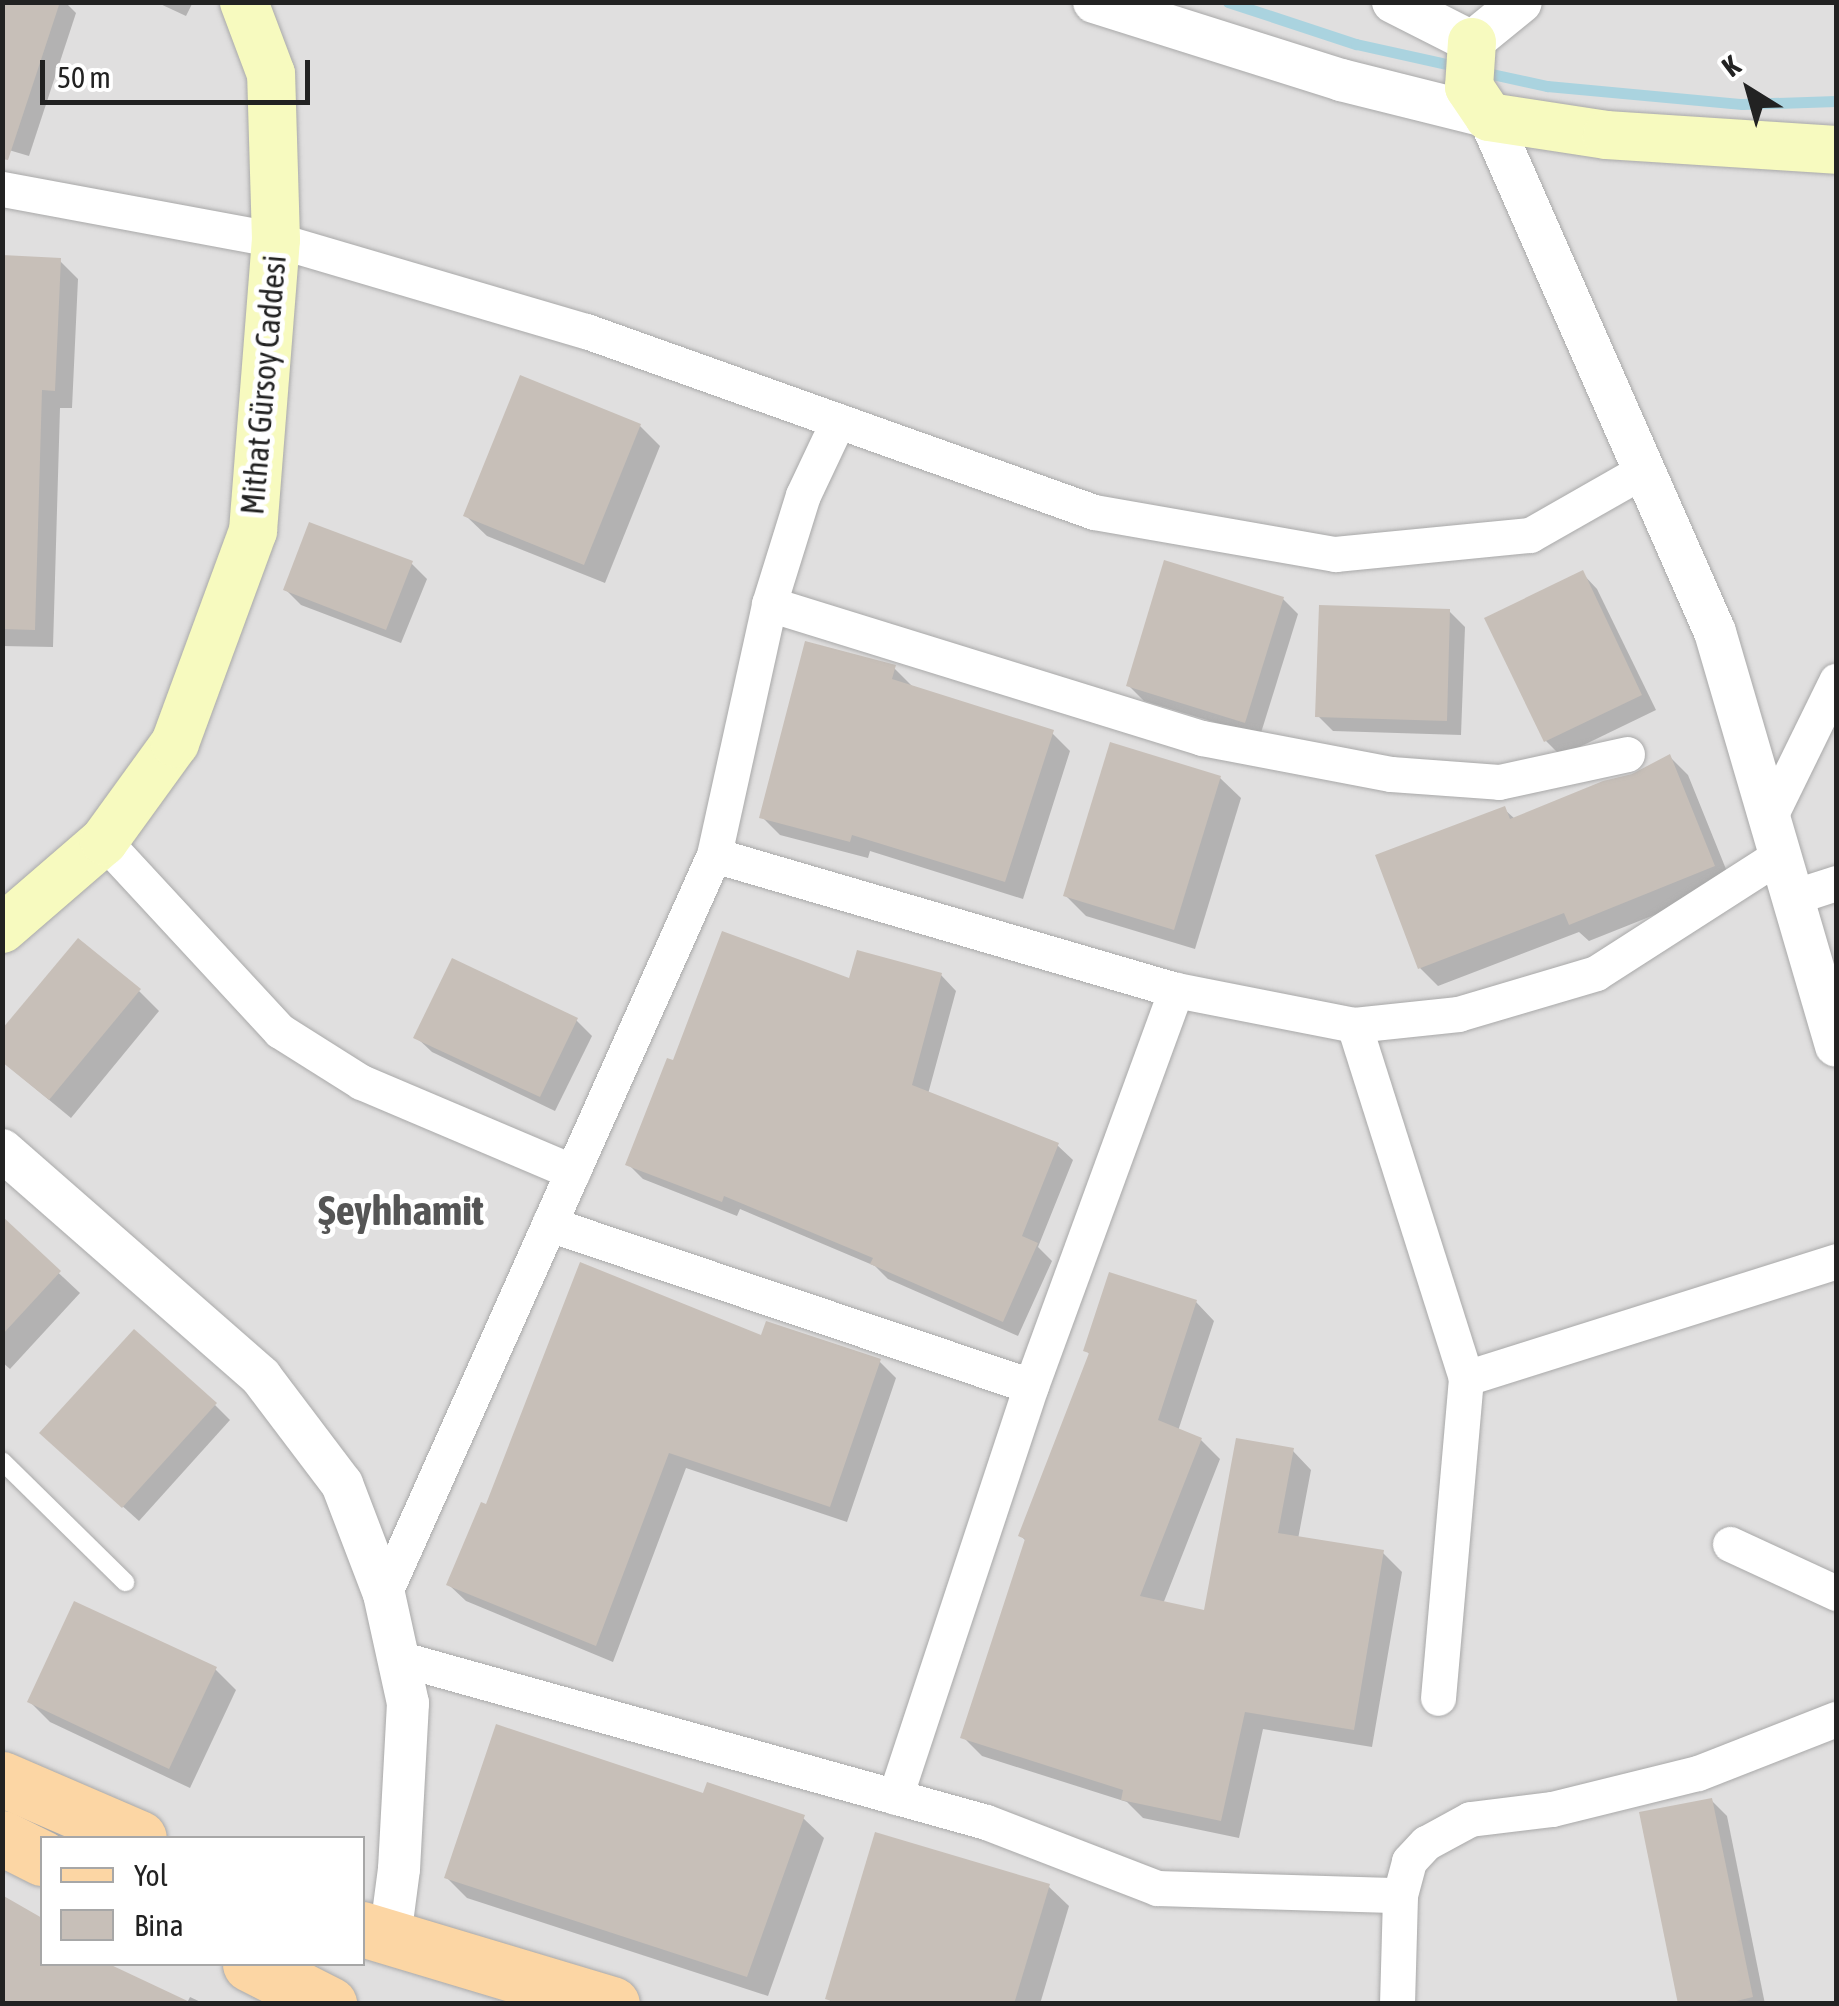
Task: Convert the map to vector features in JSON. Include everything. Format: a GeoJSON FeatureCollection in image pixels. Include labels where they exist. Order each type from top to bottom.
{"type":"FeatureCollection","features":[{"type":"Feature","properties":{"kind":"main road","name":"Mithat Gürsoy Caddesi"},"geometry":{"type":"LineString","coordinates":[[2,930],[104,840],[176,743],[253,531],[276,240],[271,74],[244,2]]}},
{"type":"Feature","properties":{"kind":"main road"},"geometry":{"type":"LineString","coordinates":[[1477,82],[1607,135],[1836,150]]}},
{"type":"Feature","properties":{"kind":"main road"},"geometry":{"type":"LineString","coordinates":[[2,1779],[134,1836]]}},
{"type":"Feature","properties":{"kind":"main road"},"geometry":{"type":"LineString","coordinates":[[2,1838],[40,1857]]}},
{"type":"Feature","properties":{"kind":"main road"},"geometry":{"type":"LineString","coordinates":[[376,1933],[576,1999]]}},
{"type":"Feature","properties":{"kind":"main road"},"geometry":{"type":"LineString","coordinates":[[254,1966],[330,2004]]}},
{"type":"Feature","properties":{"kind":"street"},"geometry":{"type":"LineString","coordinates":[[1094,2],[1341,80],[1477,82]]}},
{"type":"Feature","properties":{"kind":"street"},"geometry":{"type":"LineString","coordinates":[[1393,2],[1477,82],[1715,632],[1836,1046]]}},
{"type":"Feature","properties":{"kind":"street"},"geometry":{"type":"LineString","coordinates":[[1477,82],[1521,2]]}},
{"type":"Feature","properties":{"kind":"street"},"geometry":{"type":"LineString","coordinates":[[2,189],[276,240],[586,331],[1094,512],[1335,554],[1530,535],[1644,470]]}},
{"type":"Feature","properties":{"kind":"street"},"geometry":{"type":"LineString","coordinates":[[384,1594],[714,854],[768,604],[803,495],[838,421]]}},
{"type":"Feature","properties":{"kind":"street"},"geometry":{"type":"LineString","coordinates":[[768,604],[1202,738],[1390,774],[1498,782],[1626,754]]}},
{"type":"Feature","properties":{"kind":"street"},"geometry":{"type":"LineString","coordinates":[[714,854],[1176,990],[1354,1025],[1458,1014],[1596,973],[1775,837],[1836,681]]}},
{"type":"Feature","properties":{"kind":"street"},"geometry":{"type":"LineString","coordinates":[[104,840],[280,1032],[361,1082],[573,1172]]}},
{"type":"Feature","properties":{"kind":"street"},"geometry":{"type":"LineString","coordinates":[[1793,897],[1836,883]]}},
{"type":"Feature","properties":{"kind":"street"},"geometry":{"type":"LineString","coordinates":[[895,1796],[1031,1386],[1176,990]]}},
{"type":"Feature","properties":{"kind":"street"},"geometry":{"type":"LineString","coordinates":[[1354,1025],[1466,1378],[1438,1698]]}},
{"type":"Feature","properties":{"kind":"street"},"geometry":{"type":"LineString","coordinates":[[2,1150],[261,1377],[342,1484],[384,1594],[408,1703],[399,1869],[376,1933]]}},
{"type":"Feature","properties":{"kind":"street"},"geometry":{"type":"LineString","coordinates":[[549,1224],[1031,1386]]}},
{"type":"Feature","properties":{"kind":"street"},"geometry":{"type":"LineString","coordinates":[[1466,1378],[1836,1261]]}},
{"type":"Feature","properties":{"kind":"street"},"geometry":{"type":"LineString","coordinates":[[1730,1544],[1836,1593]]}},
{"type":"Feature","properties":{"kind":"street"},"geometry":{"type":"LineString","coordinates":[[398,1658],[986,1822],[1157,1888],[1400,1894]]}},
{"type":"Feature","properties":{"kind":"street"},"geometry":{"type":"LineString","coordinates":[[1397,2004],[1400,1894],[1408,1862],[1426,1843],[1470,1819],[1552,1809],[1698,1774],[1836,1720]]}},
{"type":"Feature","properties":{"kind":"lane"},"geometry":{"type":"LineString","coordinates":[[2,1461],[125,1582]]}},
{"type":"Feature","properties":{"kind":"shaded area"},"geometry":{"type":"Polygon","coordinates":[[[3,3],[1836,3],[1836,2003],[3,2004],[3,3]]]}},
{"type":"Feature","properties":{"kind":"building"},"geometry":{"type":"Polygon","coordinates":[[[2,2],[60,2],[8,160],[2,159],[2,2]]]}},
{"type":"Feature","properties":{"kind":"building"},"geometry":{"type":"Polygon","coordinates":[[[2,255],[61,258],[55,391],[42,390],[35,630],[2,629],[2,255]]]}},
{"type":"Feature","properties":{"kind":"building"},"geometry":{"type":"Polygon","coordinates":[[[520,375],[641,424],[584,565],[463,516],[520,375]]]}},
{"type":"Feature","properties":{"kind":"building"},"geometry":{"type":"Polygon","coordinates":[[[309,522],[413,561],[386,630],[283,590],[309,522]]]}},
{"type":"Feature","properties":{"kind":"building"},"geometry":{"type":"Polygon","coordinates":[[[1164,560],[1284,597],[1245,723],[1126,686],[1164,560]]]}},
{"type":"Feature","properties":{"kind":"building"},"geometry":{"type":"Polygon","coordinates":[[[1583,570],[1642,695],[1544,742],[1484,618],[1583,570]]]}},
{"type":"Feature","properties":{"kind":"building"},"geometry":{"type":"Polygon","coordinates":[[[1319,605],[1450,609],[1447,721],[1315,717],[1319,605]]]}},
{"type":"Feature","properties":{"kind":"building"},"geometry":{"type":"Polygon","coordinates":[[[805,641],[896,665],[892,679],[1054,730],[1005,882],[852,835],[850,842],[759,818],[805,641]]]}},
{"type":"Feature","properties":{"kind":"building"},"geometry":{"type":"Polygon","coordinates":[[[1110,742],[1221,776],[1174,930],[1063,896],[1110,742]]]}},
{"type":"Feature","properties":{"kind":"building"},"geometry":{"type":"Polygon","coordinates":[[[1670,754],[1715,866],[1569,925],[1564,913],[1418,969],[1375,855],[1505,806],[1510,819],[1603,781],[1632,774],[1670,754]]]}},
{"type":"Feature","properties":{"kind":"building"},"geometry":{"type":"Polygon","coordinates":[[[722,931],[849,978],[857,950],[942,973],[912,1085],[1059,1143],[1022,1236],[1038,1243],[1003,1322],[870,1264],[873,1258],[724,1196],[722,1202],[625,1165],[667,1058],[673,1060],[722,931]]]}},
{"type":"Feature","properties":{"kind":"building"},"geometry":{"type":"Polygon","coordinates":[[[78,938],[141,989],[49,1100],[2,1062],[2,1029],[78,938]]]}},
{"type":"Feature","properties":{"kind":"building"},"geometry":{"type":"Polygon","coordinates":[[[452,958],[578,1018],[540,1097],[413,1038],[452,958]]]}},
{"type":"Feature","properties":{"kind":"building"},"geometry":{"type":"Polygon","coordinates":[[[2,1216],[61,1271],[2,1335],[2,1216]]]}},
{"type":"Feature","properties":{"kind":"building"},"geometry":{"type":"Polygon","coordinates":[[[580,1262],[761,1335],[766,1321],[881,1359],[830,1507],[669,1453],[596,1646],[446,1585],[481,1502],[486,1504],[580,1262]]]}},
{"type":"Feature","properties":{"kind":"building"},"geometry":{"type":"Polygon","coordinates":[[[1109,1272],[1197,1300],[1158,1420],[1202,1438],[1140,1596],[1204,1610],[1236,1438],[1294,1448],[1278,1533],[1384,1550],[1354,1730],[1245,1712],[1221,1821],[1121,1800],[1123,1790],[960,1738],[1025,1539],[1018,1536],[1089,1353],[1083,1351],[1109,1272]]]}},
{"type":"Feature","properties":{"kind":"building"},"geometry":{"type":"Polygon","coordinates":[[[134,1329],[217,1403],[122,1508],[39,1433],[134,1329]]]}},
{"type":"Feature","properties":{"kind":"building"},"geometry":{"type":"Polygon","coordinates":[[[74,1601],[217,1667],[169,1769],[27,1702],[74,1601]]]}},
{"type":"Feature","properties":{"kind":"building"},"geometry":{"type":"Polygon","coordinates":[[[496,1724],[703,1793],[707,1782],[805,1815],[747,1977],[444,1878],[496,1724]]]}},
{"type":"Feature","properties":{"kind":"building"},"geometry":{"type":"Polygon","coordinates":[[[1712,1798],[1753,1997],[1724,2004],[1678,2004],[1639,1812],[1712,1798]]]}},
{"type":"Feature","properties":{"kind":"building"},"geometry":{"type":"Polygon","coordinates":[[[875,1832],[1050,1884],[1014,2004],[841,2004],[825,1999],[875,1832]]]}},
{"type":"Feature","properties":{"kind":"building"},"geometry":{"type":"Polygon","coordinates":[[[2,1895],[40,1917],[40,1966],[113,1966],[194,2004],[2,2004],[2,1895]]]}},
{"type":"Feature","properties":{"kind":"waterway"},"geometry":{"type":"LineString","coordinates":[[1228,2],[1356,44],[1460,67]]}},
{"type":"Feature","properties":{"kind":"waterway"},"geometry":{"type":"LineString","coordinates":[[1478,71],[1547,86],[1742,104],[1836,101]]}},
{"type":"Feature","properties":{"kind":"district","name":"Şeyhhamit"},"geometry":{"type":"Point","coordinates":[401,1210]}}]}
